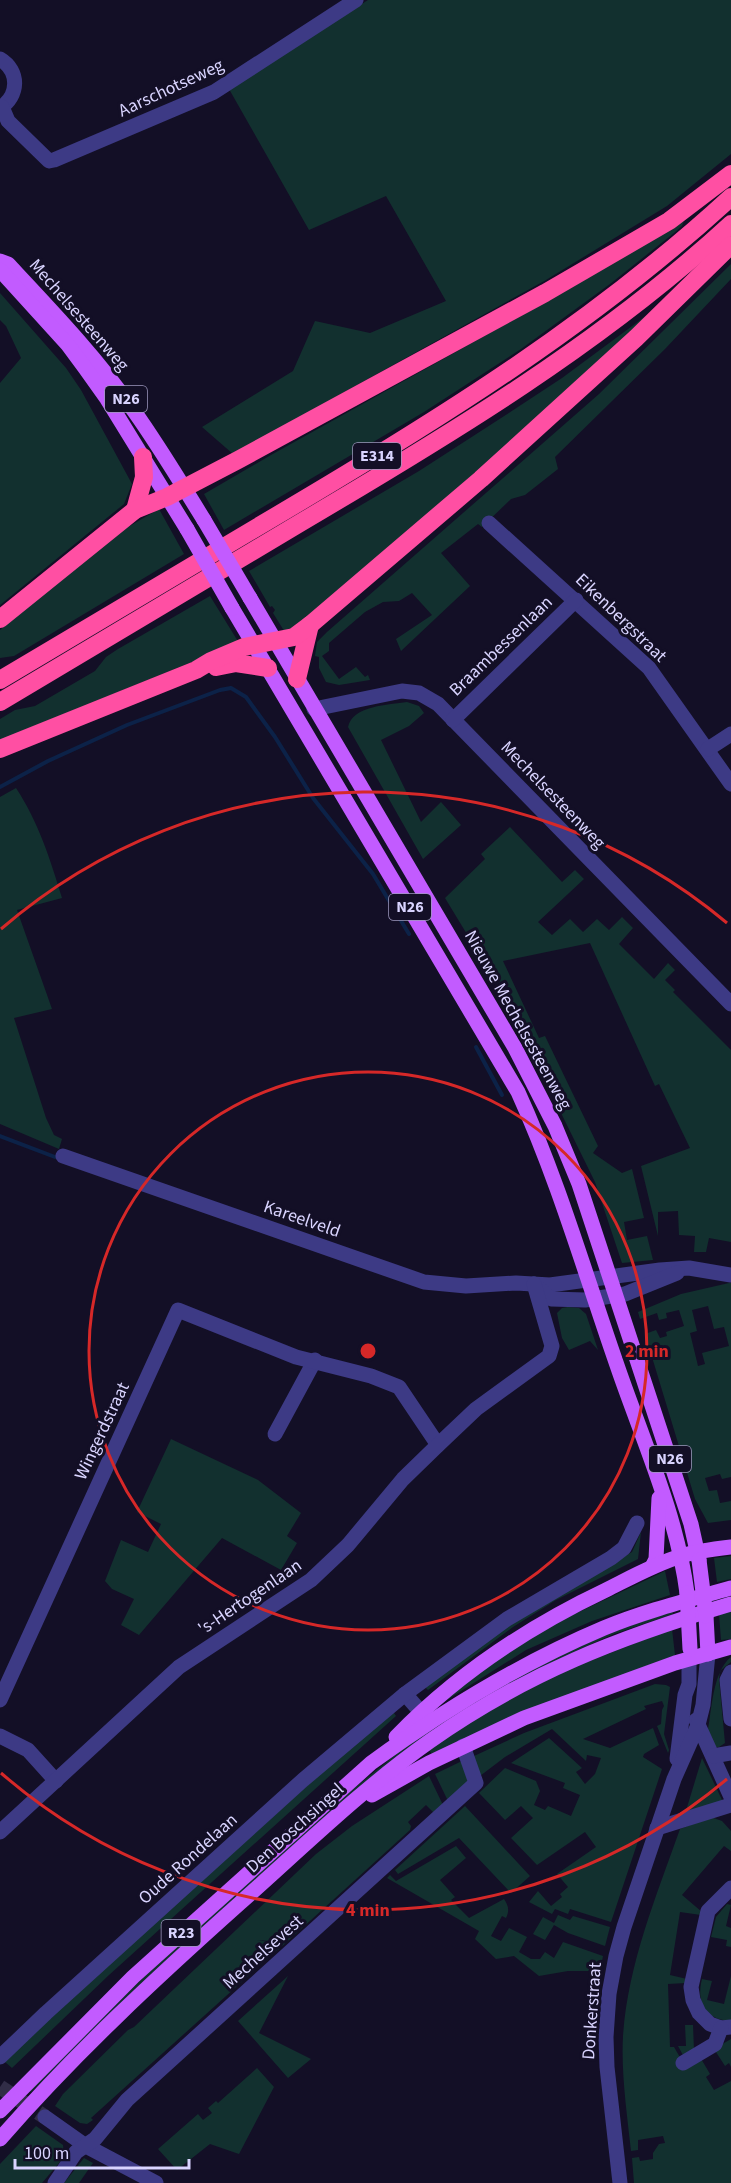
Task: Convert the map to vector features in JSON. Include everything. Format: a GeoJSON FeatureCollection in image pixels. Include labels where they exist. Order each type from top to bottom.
{"type":"FeatureCollection","features":[{"type":"Feature","properties":{"kind":"highway"},"geometry":{"type":"LineString","coordinates":[[0,619],[135,510],[167,497],[337,408],[545,293],[669,220],[731,174]]}},
{"type":"Feature","properties":{"kind":"highway","name":"E314"},"geometry":{"type":"LineString","coordinates":[[0,680],[396,445],[491,384],[572,328],[685,239],[731,197]]}},
{"type":"Feature","properties":{"kind":"highway","name":"E314"},"geometry":{"type":"LineString","coordinates":[[0,702],[408,460],[498,403],[591,338],[702,250],[731,224]]}},
{"type":"Feature","properties":{"kind":"highway"},"geometry":{"type":"LineString","coordinates":[[0,749],[196,670],[211,661],[254,644],[294,637],[481,478],[636,338],[731,245]]}},
{"type":"Feature","properties":{"kind":"highway"},"geometry":{"type":"LineString","coordinates":[[135,510],[144,477],[143,457]]}},
{"type":"Feature","properties":{"kind":"highway"},"geometry":{"type":"LineString","coordinates":[[297,679],[310,625]]}},
{"type":"Feature","properties":{"kind":"highway"},"geometry":{"type":"LineString","coordinates":[[196,670],[236,663],[268,668]]}},
{"type":"Feature","properties":{"kind":"main road","name":"Mechelsesteenweg"},"geometry":{"type":"LineString","coordinates":[[0,261],[8,264],[80,342],[144,424],[204,520]]}},
{"type":"Feature","properties":{"kind":"main road","name":"Mechelsesteenweg"},"geometry":{"type":"LineString","coordinates":[[0,270],[68,345],[107,399],[187,529]]}},
{"type":"Feature","properties":{"kind":"main road"},"geometry":{"type":"LineString","coordinates":[[129,433],[144,424]]}},
{"type":"Feature","properties":{"kind":"main road","name":"Nieuwe Mechelsesteenweg"},"geometry":{"type":"LineString","coordinates":[[204,520],[520,1058],[559,1136],[579,1185],[691,1524],[698,1556],[708,1649]]}},
{"type":"Feature","properties":{"kind":"main road","name":"Nieuwe Mechelsesteenweg"},"geometry":{"type":"LineString","coordinates":[[187,529],[518,1092],[540,1142],[659,1483],[682,1560],[687,1593],[689,1654]]}},
{"type":"Feature","properties":{"kind":"main road"},"geometry":{"type":"LineString","coordinates":[[295,713],[314,709]]}},
{"type":"Feature","properties":{"kind":"main road"},"geometry":{"type":"LineString","coordinates":[[652,1567],[656,1559],[659,1483]]}},
{"type":"Feature","properties":{"kind":"main road"},"geometry":{"type":"LineString","coordinates":[[371,1763],[420,1711],[482,1662],[562,1611],[652,1567],[731,1547]]}},
{"type":"Feature","properties":{"kind":"main road","name":"R23"},"geometry":{"type":"LineString","coordinates":[[668,1615],[731,1588]]}},
{"type":"Feature","properties":{"kind":"main road","name":"R23"},"geometry":{"type":"LineString","coordinates":[[668,1615],[731,1604]]}},
{"type":"Feature","properties":{"kind":"main road","name":"Den Boschsingel"},"geometry":{"type":"LineString","coordinates":[[0,2111],[133,1977],[371,1763],[411,1734],[504,1676],[605,1628],[668,1615]]}},
{"type":"Feature","properties":{"kind":"main road","name":"Den Boschsingel"},"geometry":{"type":"LineString","coordinates":[[0,2139],[43,2090],[148,1986],[358,1797],[429,1742],[516,1688],[555,1667],[605,1646],[668,1615]]}},
{"type":"Feature","properties":{"kind":"main road"},"geometry":{"type":"LineString","coordinates":[[358,1797],[374,1795],[429,1763],[524,1718],[689,1654],[708,1649],[731,1647]]}},
{"type":"Feature","properties":{"kind":"street","name":"Aarschotseweg"},"geometry":{"type":"LineString","coordinates":[[1,107],[8,121],[49,161],[71,154],[214,92],[356,0]]}},
{"type":"Feature","properties":{"kind":"street"},"geometry":{"type":"LineString","coordinates":[[0,60],[10,68],[15,85],[14,93],[1,107]]}},
{"type":"Feature","properties":{"kind":"street","name":"Eikenbergstraat"},"geometry":{"type":"LineString","coordinates":[[489,523],[649,668],[708,748],[731,784]]}},
{"type":"Feature","properties":{"kind":"street","name":"Braambessenlaan"},"geometry":{"type":"LineString","coordinates":[[453,720],[576,600]]}},
{"type":"Feature","properties":{"kind":"street","name":"Mechelsesteenweg"},"geometry":{"type":"LineString","coordinates":[[314,709],[402,691],[419,693],[438,704],[731,1004]]}},
{"type":"Feature","properties":{"kind":"street"},"geometry":{"type":"LineString","coordinates":[[708,748],[731,734]]}},
{"type":"Feature","properties":{"kind":"street","name":"Kareelveld"},"geometry":{"type":"LineString","coordinates":[[63,1156],[424,1282],[465,1286],[550,1285],[688,1268],[731,1275]]}},
{"type":"Feature","properties":{"kind":"street"},"geometry":{"type":"LineString","coordinates":[[534,1284],[551,1299],[595,1299],[625,1294],[688,1268]]}},
{"type":"Feature","properties":{"kind":"street"},"geometry":{"type":"LineString","coordinates":[[534,1284],[552,1346],[551,1353],[546,1359]]}},
{"type":"Feature","properties":{"kind":"street","name":"Wingerdstraat"},"geometry":{"type":"LineString","coordinates":[[0,1700],[178,1310],[296,1357],[371,1376],[399,1387],[438,1445]]}},
{"type":"Feature","properties":{"kind":"street","name":"'s-Hertogenlaan"},"geometry":{"type":"LineString","coordinates":[[0,1832],[179,1667],[311,1580],[348,1545],[403,1479],[476,1409],[546,1359],[567,1348]]}},
{"type":"Feature","properties":{"kind":"street"},"geometry":{"type":"LineString","coordinates":[[275,1434],[315,1360]]}},
{"type":"Feature","properties":{"kind":"street","name":"Oude Rondelaan"},"geometry":{"type":"LineString","coordinates":[[0,2057],[303,1780],[405,1694],[507,1619],[611,1558],[624,1548],[637,1523]]}},
{"type":"Feature","properties":{"kind":"street","name":"Donkerstraat"},"geometry":{"type":"LineString","coordinates":[[620,2183],[607,2067],[606,2037],[609,1994],[616,1956],[657,1828],[674,1779],[698,1725],[703,1704],[708,1649]]}},
{"type":"Feature","properties":{"kind":"street","name":"Donkerstraat"},"geometry":{"type":"LineString","coordinates":[[674,1779],[685,1695],[689,1684],[689,1654]]}},
{"type":"Feature","properties":{"kind":"street"},"geometry":{"type":"LineString","coordinates":[[731,1672],[728,1680],[731,1719]]}},
{"type":"Feature","properties":{"kind":"street"},"geometry":{"type":"LineString","coordinates":[[689,1684],[698,1725],[731,1797]]}},
{"type":"Feature","properties":{"kind":"street"},"geometry":{"type":"LineString","coordinates":[[405,1694],[420,1711]]}},
{"type":"Feature","properties":{"kind":"street"},"geometry":{"type":"LineString","coordinates":[[0,1736],[28,1750],[56,1781]]}},
{"type":"Feature","properties":{"kind":"street","name":"Mechelsevest"},"geometry":{"type":"LineString","coordinates":[[55,2183],[76,2152],[95,2139],[127,2100],[476,1783],[463,1746]]}},
{"type":"Feature","properties":{"kind":"street"},"geometry":{"type":"LineString","coordinates":[[713,1756],[731,1753]]}},
{"type":"Feature","properties":{"kind":"street"},"geometry":{"type":"LineString","coordinates":[[657,1828],[731,1805]]}},
{"type":"Feature","properties":{"kind":"street","name":"'s-Hertogenlaan"},"geometry":{"type":"LineString","coordinates":[[0,1823],[21,1811]]}},
{"type":"Feature","properties":{"kind":"street"},"geometry":{"type":"LineString","coordinates":[[683,2063],[715,2044],[726,2028],[710,2024],[699,2013],[693,2000],[692,1987],[708,1911],[731,1888]]}},
{"type":"Feature","properties":{"kind":"street"},"geometry":{"type":"LineString","coordinates":[[45,2117],[86,2146],[156,2183]]}},
{"type":"Feature","properties":{"kind":"green space"},"geometry":{"type":"Polygon","coordinates":[[[368,0],[731,0],[731,154],[667,206],[546,280],[233,454],[202,427],[293,371],[315,321],[370,333],[446,301],[386,196],[309,230],[229,89],[368,0]]]}},
{"type":"Feature","properties":{"kind":"green space"},"geometry":{"type":"Polygon","coordinates":[[[684,221],[674,233],[610,284],[521,349],[424,412],[224,530],[204,494],[569,289],[684,221]]]}},
{"type":"Feature","properties":{"kind":"green space"},"geometry":{"type":"Polygon","coordinates":[[[731,264],[731,279],[665,349],[555,457],[558,469],[525,495],[511,499],[482,527],[478,524],[441,553],[470,586],[401,651],[396,639],[432,615],[412,593],[399,601],[383,602],[365,612],[329,643],[329,651],[322,656],[339,679],[356,667],[365,677],[368,675],[370,680],[339,685],[326,682],[319,668],[319,657],[315,656],[317,642],[599,394],[731,264]]]}},
{"type":"Feature","properties":{"kind":"green space"},"geometry":{"type":"Polygon","coordinates":[[[0,293],[66,368],[81,390],[132,484],[124,504],[0,605],[0,383],[21,358],[6,326],[0,320],[0,293]]]}},
{"type":"Feature","properties":{"kind":"green space"},"geometry":{"type":"Polygon","coordinates":[[[647,315],[648,318],[407,534],[286,634],[273,613],[275,610],[272,606],[270,607],[249,571],[419,471],[562,378],[647,315]]]}},
{"type":"Feature","properties":{"kind":"green space"},"geometry":{"type":"Polygon","coordinates":[[[159,509],[184,554],[14,656],[0,658],[0,630],[128,527],[159,509]]]}},
{"type":"Feature","properties":{"kind":"green space"},"geometry":{"type":"Polygon","coordinates":[[[210,596],[239,643],[0,740],[0,719],[15,710],[35,706],[95,671],[106,657],[118,649],[210,596]]]}},
{"type":"Feature","properties":{"kind":"green space"},"geometry":{"type":"Polygon","coordinates":[[[407,702],[419,706],[424,713],[409,726],[381,740],[421,822],[441,802],[461,825],[423,859],[348,727],[351,720],[364,710],[407,702]]]}},
{"type":"Feature","properties":{"kind":"green space"},"geometry":{"type":"Polygon","coordinates":[[[16,788],[37,828],[62,898],[17,910],[52,1009],[14,1018],[46,1118],[54,1135],[62,1139],[59,1149],[0,1124],[0,797],[16,788]]]}},
{"type":"Feature","properties":{"kind":"green space"},"geometry":{"type":"Polygon","coordinates":[[[510,827],[562,882],[575,870],[584,879],[538,922],[552,935],[570,919],[583,932],[597,919],[609,930],[622,917],[633,928],[619,944],[654,979],[668,963],[675,970],[665,980],[675,990],[673,992],[731,1050],[731,1242],[709,1238],[706,1252],[694,1252],[695,1236],[679,1235],[678,1211],[658,1212],[658,1236],[641,1166],[690,1148],[659,1084],[655,1086],[590,943],[503,961],[539,1038],[545,1036],[598,1146],[593,1153],[622,1173],[632,1169],[644,1218],[624,1222],[627,1240],[647,1236],[653,1260],[622,1263],[595,1182],[499,987],[445,898],[485,859],[481,854],[510,827]]]}},
{"type":"Feature","properties":{"kind":"green space"},"geometry":{"type":"Polygon","coordinates":[[[731,1283],[731,1477],[722,1479],[720,1474],[705,1478],[709,1491],[717,1490],[720,1503],[731,1501],[731,1520],[708,1523],[695,1499],[645,1334],[656,1330],[660,1338],[667,1336],[666,1332],[684,1326],[679,1310],[666,1313],[667,1318],[659,1320],[657,1313],[640,1319],[638,1312],[681,1294],[731,1283]],[[708,1306],[692,1310],[697,1331],[690,1333],[698,1366],[705,1364],[702,1353],[729,1346],[724,1327],[714,1329],[708,1306]]]}},
{"type":"Feature","properties":{"kind":"green space"},"geometry":{"type":"Polygon","coordinates":[[[562,1308],[579,1308],[586,1314],[598,1350],[590,1341],[569,1350],[562,1338],[557,1313],[562,1308]]]}},
{"type":"Feature","properties":{"kind":"green space"},"geometry":{"type":"Polygon","coordinates":[[[171,1439],[258,1480],[301,1513],[287,1536],[297,1543],[281,1570],[222,1538],[139,1635],[121,1625],[134,1599],[112,1589],[105,1581],[121,1540],[148,1552],[161,1524],[137,1512],[171,1439]]]}},
{"type":"Feature","properties":{"kind":"green space"},"geometry":{"type":"Polygon","coordinates":[[[641,1532],[638,1559],[556,1600],[513,1627],[428,1690],[425,1687],[511,1622],[632,1552],[641,1532]]]}},
{"type":"Feature","properties":{"kind":"green space"},"geometry":{"type":"Polygon","coordinates":[[[731,1556],[731,1579],[717,1582],[714,1558],[731,1556]]]}},
{"type":"Feature","properties":{"kind":"green space"},"geometry":{"type":"Polygon","coordinates":[[[665,1571],[670,1595],[592,1621],[526,1650],[439,1705],[486,1666],[558,1622],[665,1571]]]}},
{"type":"Feature","properties":{"kind":"green space"},"geometry":{"type":"Polygon","coordinates":[[[672,1611],[673,1614],[614,1634],[578,1650],[502,1688],[339,1804],[137,1987],[31,2092],[29,2091],[152,1969],[336,1803],[405,1747],[484,1694],[568,1651],[672,1611]]]}},
{"type":"Feature","properties":{"kind":"green space"},"geometry":{"type":"Polygon","coordinates":[[[731,1611],[731,1639],[721,1640],[719,1614],[731,1611]]]}},
{"type":"Feature","properties":{"kind":"green space"},"geometry":{"type":"Polygon","coordinates":[[[672,1629],[675,1655],[522,1714],[434,1757],[429,1750],[467,1723],[556,1674],[672,1629]]]}},
{"type":"Feature","properties":{"kind":"green space"},"geometry":{"type":"Polygon","coordinates":[[[731,1657],[731,1662],[721,1670],[725,1664],[731,1657]]]}},
{"type":"Feature","properties":{"kind":"green space"},"geometry":{"type":"Polygon","coordinates":[[[720,1672],[725,1743],[716,1747],[707,1735],[716,1682],[720,1672]]]}},
{"type":"Feature","properties":{"kind":"green space"},"geometry":{"type":"Polygon","coordinates":[[[655,1684],[670,1687],[664,1734],[668,1753],[657,1726],[661,1724],[664,1706],[662,1701],[644,1706],[646,1709],[583,1739],[610,1748],[653,1728],[659,1745],[643,1757],[662,1769],[611,1922],[570,1909],[568,1914],[555,1909],[552,1914],[529,1902],[538,1891],[551,1906],[562,1897],[560,1894],[568,1887],[557,1874],[596,1847],[585,1832],[537,1865],[511,1838],[533,1818],[521,1806],[505,1820],[479,1793],[505,1768],[536,1781],[540,1791],[534,1805],[545,1810],[548,1806],[571,1816],[580,1795],[563,1788],[565,1783],[511,1763],[549,1738],[582,1768],[576,1772],[585,1784],[595,1774],[601,1758],[587,1755],[586,1761],[552,1729],[505,1757],[480,1776],[474,1756],[524,1733],[655,1684]]]}},
{"type":"Feature","properties":{"kind":"green space"},"geometry":{"type":"Polygon","coordinates":[[[392,1710],[396,1716],[109,1975],[12,2068],[5,2062],[35,2029],[392,1710]]]}},
{"type":"Feature","properties":{"kind":"green space"},"geometry":{"type":"Polygon","coordinates":[[[702,1758],[723,1802],[685,1814],[702,1758]]]}},
{"type":"Feature","properties":{"kind":"green space"},"geometry":{"type":"Polygon","coordinates":[[[462,1761],[470,1780],[448,1801],[435,1774],[462,1761]]]}},
{"type":"Feature","properties":{"kind":"green space"},"geometry":{"type":"Polygon","coordinates":[[[429,1776],[443,1805],[434,1813],[426,1805],[408,1822],[411,1826],[410,1830],[278,1950],[269,1941],[257,1940],[269,1942],[277,1950],[91,2118],[93,2120],[87,2124],[80,2123],[55,2106],[63,2094],[128,2030],[134,2027],[316,1854],[352,1826],[429,1776]]]}},
{"type":"Feature","properties":{"kind":"green space"},"geometry":{"type":"Polygon","coordinates":[[[465,1806],[530,1876],[511,1893],[459,1838],[398,1874],[395,1870],[465,1806]]]}},
{"type":"Feature","properties":{"kind":"green space"},"geometry":{"type":"Polygon","coordinates":[[[711,1817],[722,1821],[731,1831],[731,1851],[724,1846],[682,1895],[702,1912],[701,1915],[680,1912],[670,1975],[687,1979],[686,1983],[668,1984],[670,2047],[674,2047],[685,2066],[700,2057],[710,2074],[706,2077],[714,2090],[731,2081],[731,2183],[634,2183],[632,2158],[639,2157],[640,2161],[653,2159],[653,2153],[659,2144],[665,2143],[663,2136],[638,2140],[638,2150],[631,2151],[625,2094],[623,2036],[631,1983],[644,1931],[680,1829],[711,1817]]]}},
{"type":"Feature","properties":{"kind":"green space"},"geometry":{"type":"Polygon","coordinates":[[[456,1846],[466,1858],[440,1880],[455,1897],[451,1900],[469,1918],[504,1899],[508,1908],[506,1918],[502,1916],[491,1936],[501,1941],[509,1928],[527,1937],[519,1952],[531,1959],[540,1959],[545,1952],[554,1958],[563,1942],[603,1956],[600,1971],[568,1971],[539,1976],[514,1956],[496,1959],[475,1939],[479,1931],[387,1878],[390,1875],[396,1881],[456,1846]]]}},
{"type":"Feature","properties":{"kind":"green space"},"geometry":{"type":"Polygon","coordinates":[[[727,1904],[731,1905],[726,1926],[731,1928],[731,1947],[726,1946],[727,1940],[711,1937],[716,1917],[727,1904]]]}},
{"type":"Feature","properties":{"kind":"green space"},"geometry":{"type":"Polygon","coordinates":[[[558,1915],[570,1920],[573,1916],[610,1927],[605,1946],[568,1933],[554,1925],[545,1940],[533,1934],[543,1917],[554,1923],[558,1915]]]}},
{"type":"Feature","properties":{"kind":"green space"},"geometry":{"type":"Polygon","coordinates":[[[288,1976],[259,2033],[311,2059],[288,2078],[238,2021],[288,1976]]]}},
{"type":"Feature","properties":{"kind":"green space"},"geometry":{"type":"Polygon","coordinates":[[[731,1976],[731,2021],[715,2017],[704,2008],[700,1987],[702,1979],[712,1981],[707,2000],[724,2004],[731,1976]]]}},
{"type":"Feature","properties":{"kind":"green space"},"geometry":{"type":"Polygon","coordinates":[[[685,2025],[693,2025],[694,2050],[684,2057],[678,2046],[686,2046],[685,2025]]]}},
{"type":"Feature","properties":{"kind":"green space"},"geometry":{"type":"Polygon","coordinates":[[[731,2039],[731,2067],[729,2063],[725,2066],[714,2049],[731,2039]]]}},
{"type":"Feature","properties":{"kind":"green space"},"geometry":{"type":"Polygon","coordinates":[[[257,2068],[274,2087],[239,2154],[210,2144],[177,2170],[158,2149],[198,2114],[203,2120],[212,2113],[208,2108],[216,2101],[218,2103],[257,2068]]]}},
{"type":"Feature","properties":{"kind":"green space"},"geometry":{"type":"Polygon","coordinates":[[[36,2126],[63,2145],[64,2157],[42,2183],[0,2183],[0,2164],[36,2126]]]}},
{"type":"Feature","properties":{"kind":"green space"},"geometry":{"type":"Polygon","coordinates":[[[84,2158],[93,2163],[79,2183],[64,2183],[84,2158]]]}},
{"type":"Feature","properties":{"kind":"waterway"},"geometry":{"type":"LineString","coordinates":[[0,787],[48,761],[127,725],[220,690],[231,688],[246,697],[275,737],[313,798],[373,874],[409,934]]}},
{"type":"Feature","properties":{"kind":"waterway"},"geometry":{"type":"LineString","coordinates":[[476,1047],[502,1095]]}},
{"type":"Feature","properties":{"kind":"waterway"},"geometry":{"type":"LineString","coordinates":[[0,1136],[55,1157]]}},
{"type":"Feature","properties":{"kind":"tunnel"},"geometry":{"type":"LineString","coordinates":[[0,2087],[45,2117]]}}]}
